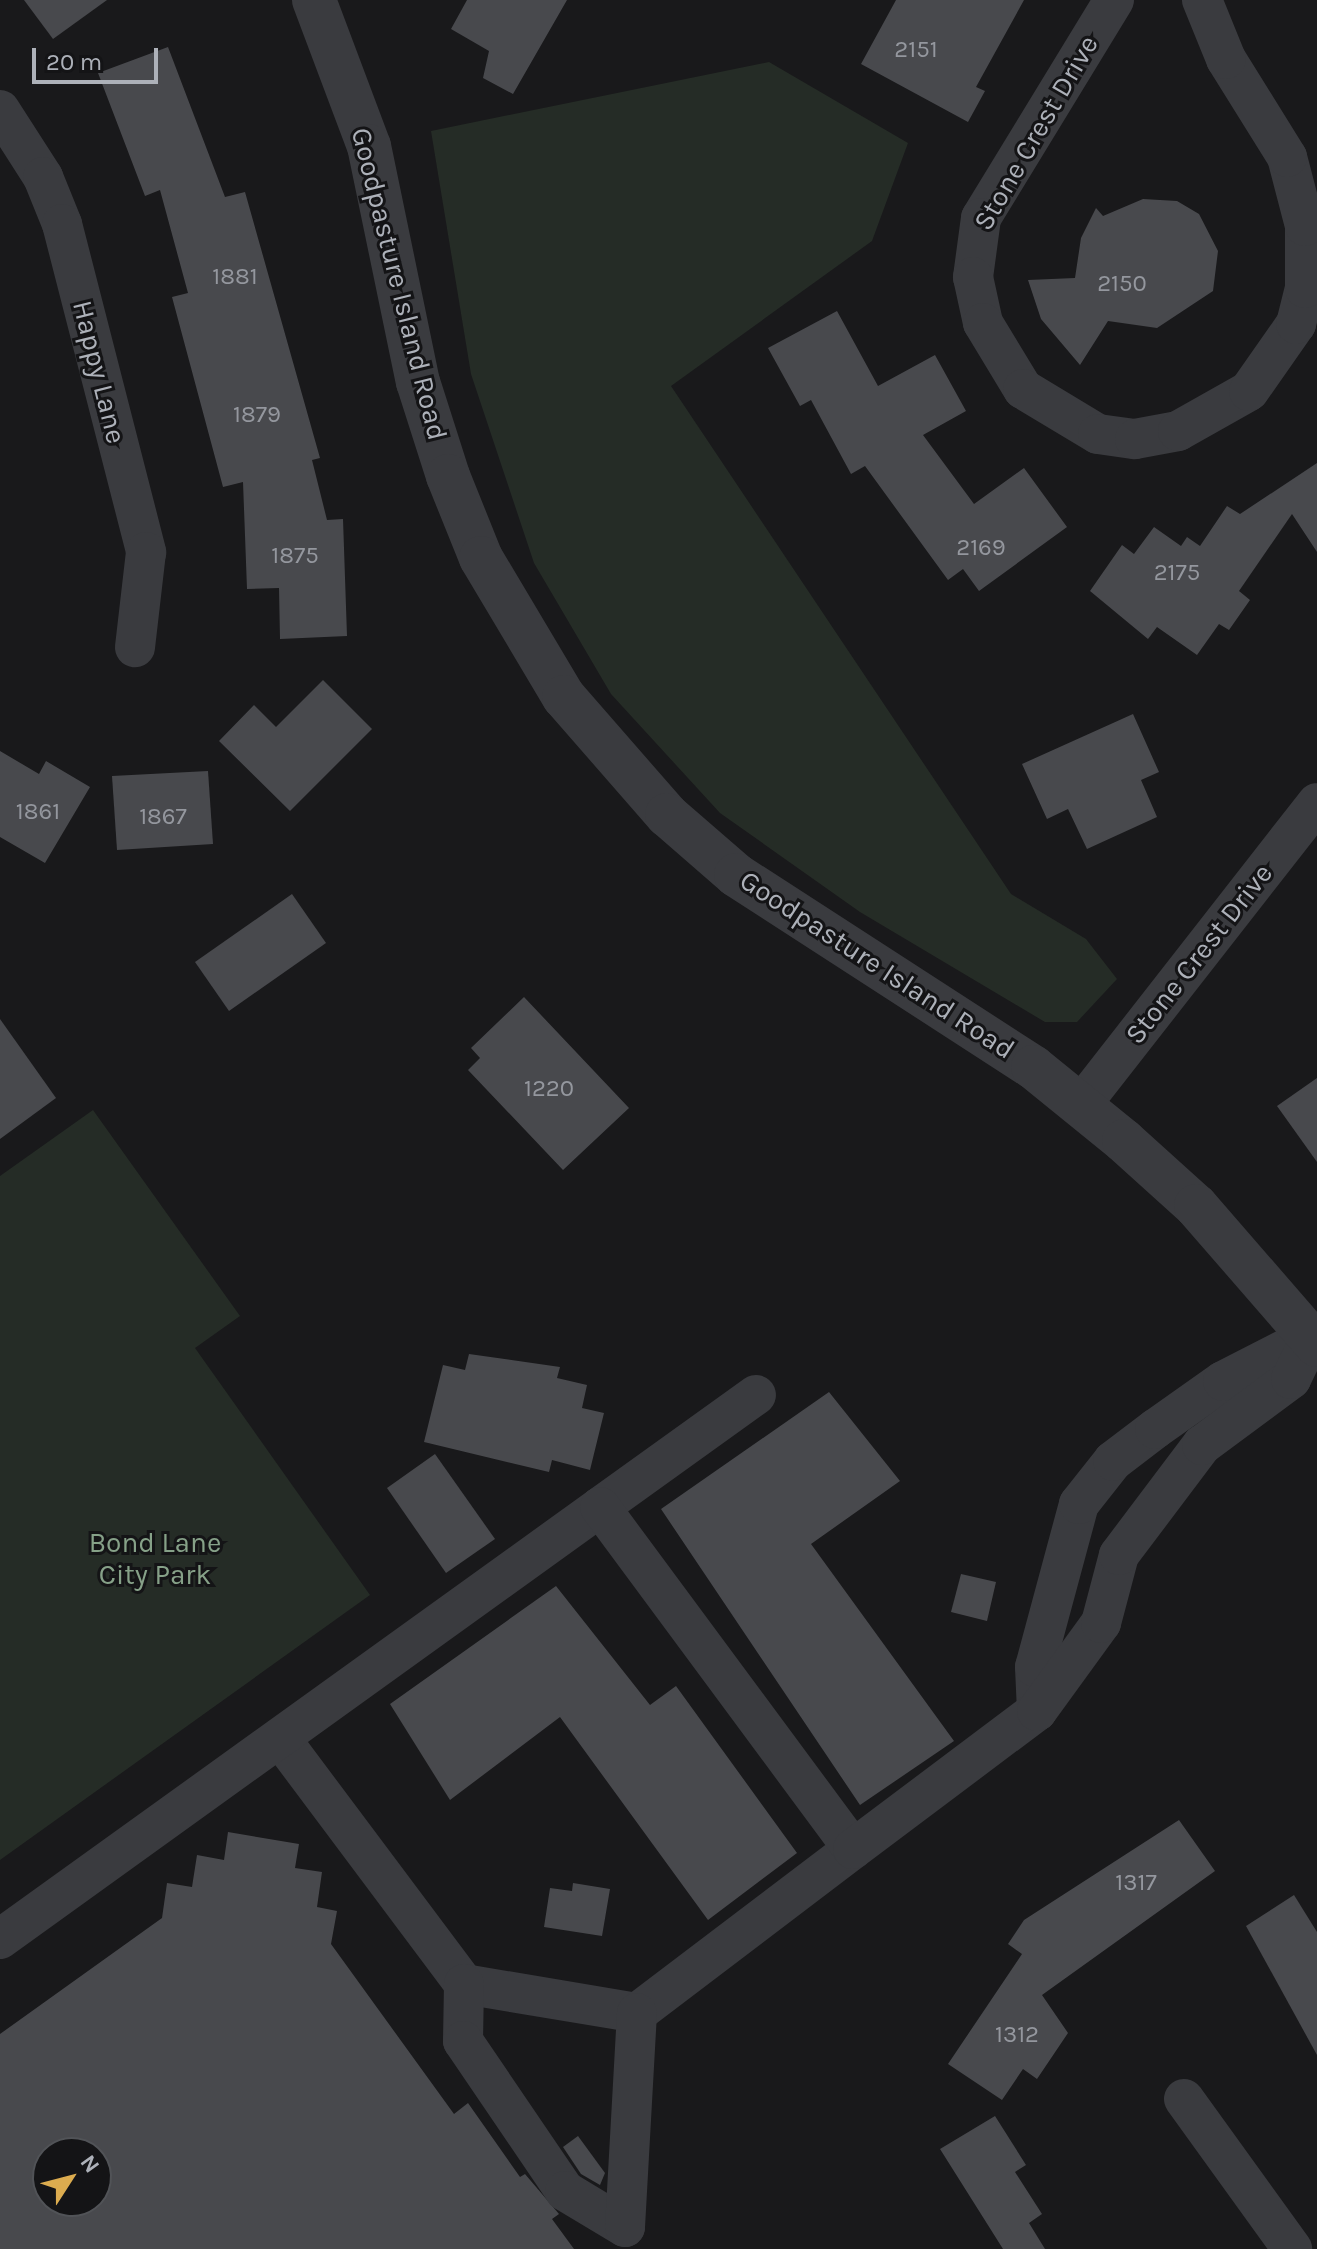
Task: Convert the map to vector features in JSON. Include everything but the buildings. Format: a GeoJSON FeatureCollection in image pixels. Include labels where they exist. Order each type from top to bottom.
{"type":"FeatureCollection","features":[{"type":"Feature","properties":{"kind":"street","name":"Goodpasture Island Road"},"geometry":{"type":"LineString","coordinates":[[314,0],[369,146],[418,382],[448,476],[481,558],[564,697],[667,815],[736,875],[1081,1105],[1196,1206],[1315,1338]]}},
{"type":"Feature","properties":{"kind":"street","name":"Stone Crest Drive"},"geometry":{"type":"LineString","coordinates":[[1114,0],[981,218],[973,277],[988,334],[1023,389],[1098,434],[1135,439],[1178,431],[1249,391],[1296,324],[1305,288],[1305,226],[1291,169],[1226,59],[1202,0]]}},
{"type":"Feature","properties":{"kind":"street","name":"Happy Lane"},"geometry":{"type":"LineString","coordinates":[[0,110],[43,177],[62,224],[146,552],[135,647]]}},
{"type":"Feature","properties":{"kind":"street","name":"Stone Crest Drive"},"geometry":{"type":"LineString","coordinates":[[1081,1105],[1317,803]]}},
{"type":"Feature","properties":{"kind":"street"},"geometry":{"type":"LineString","coordinates":[[1037,1711],[1035,1667],[1079,1504],[1113,1461],[1223,1381],[1315,1338]]}},
{"type":"Feature","properties":{"kind":"street"},"geometry":{"type":"LineString","coordinates":[[464,1984],[637,2013],[1037,1711],[1101,1623],[1119,1555],[1202,1445],[1291,1379],[1315,1338]]}},
{"type":"Feature","properties":{"kind":"street"},"geometry":{"type":"LineString","coordinates":[[0,1939],[756,1395]]}},
{"type":"Feature","properties":{"kind":"street"},"geometry":{"type":"LineString","coordinates":[[600,1507],[853,1849]]}},
{"type":"Feature","properties":{"kind":"street"},"geometry":{"type":"LineString","coordinates":[[280,1738],[464,1984],[463,2041],[565,2191],[634,2238]]}},
{"type":"Feature","properties":{"kind":"street"},"geometry":{"type":"LineString","coordinates":[[634,2238],[637,2013]]}},
{"type":"Feature","properties":{"kind":"street"},"geometry":{"type":"LineString","coordinates":[[1184,2099],[1292,2249]]}},
{"type":"Feature","properties":{"kind":"green space"},"geometry":{"type":"Polygon","coordinates":[[[769,62],[908,143],[872,241],[671,386],[1011,894],[1086,939],[1117,979],[1077,1022],[1045,1022],[860,912],[720,813],[611,694],[534,563],[471,374],[431,131],[769,62]]]}},
{"type":"Feature","properties":{"kind":"green space","name":"Bond Lane City Park"},"geometry":{"type":"Polygon","coordinates":[[[93,1110],[240,1316],[195,1348],[370,1595],[0,1860],[0,1176],[93,1110]]]}}]}
